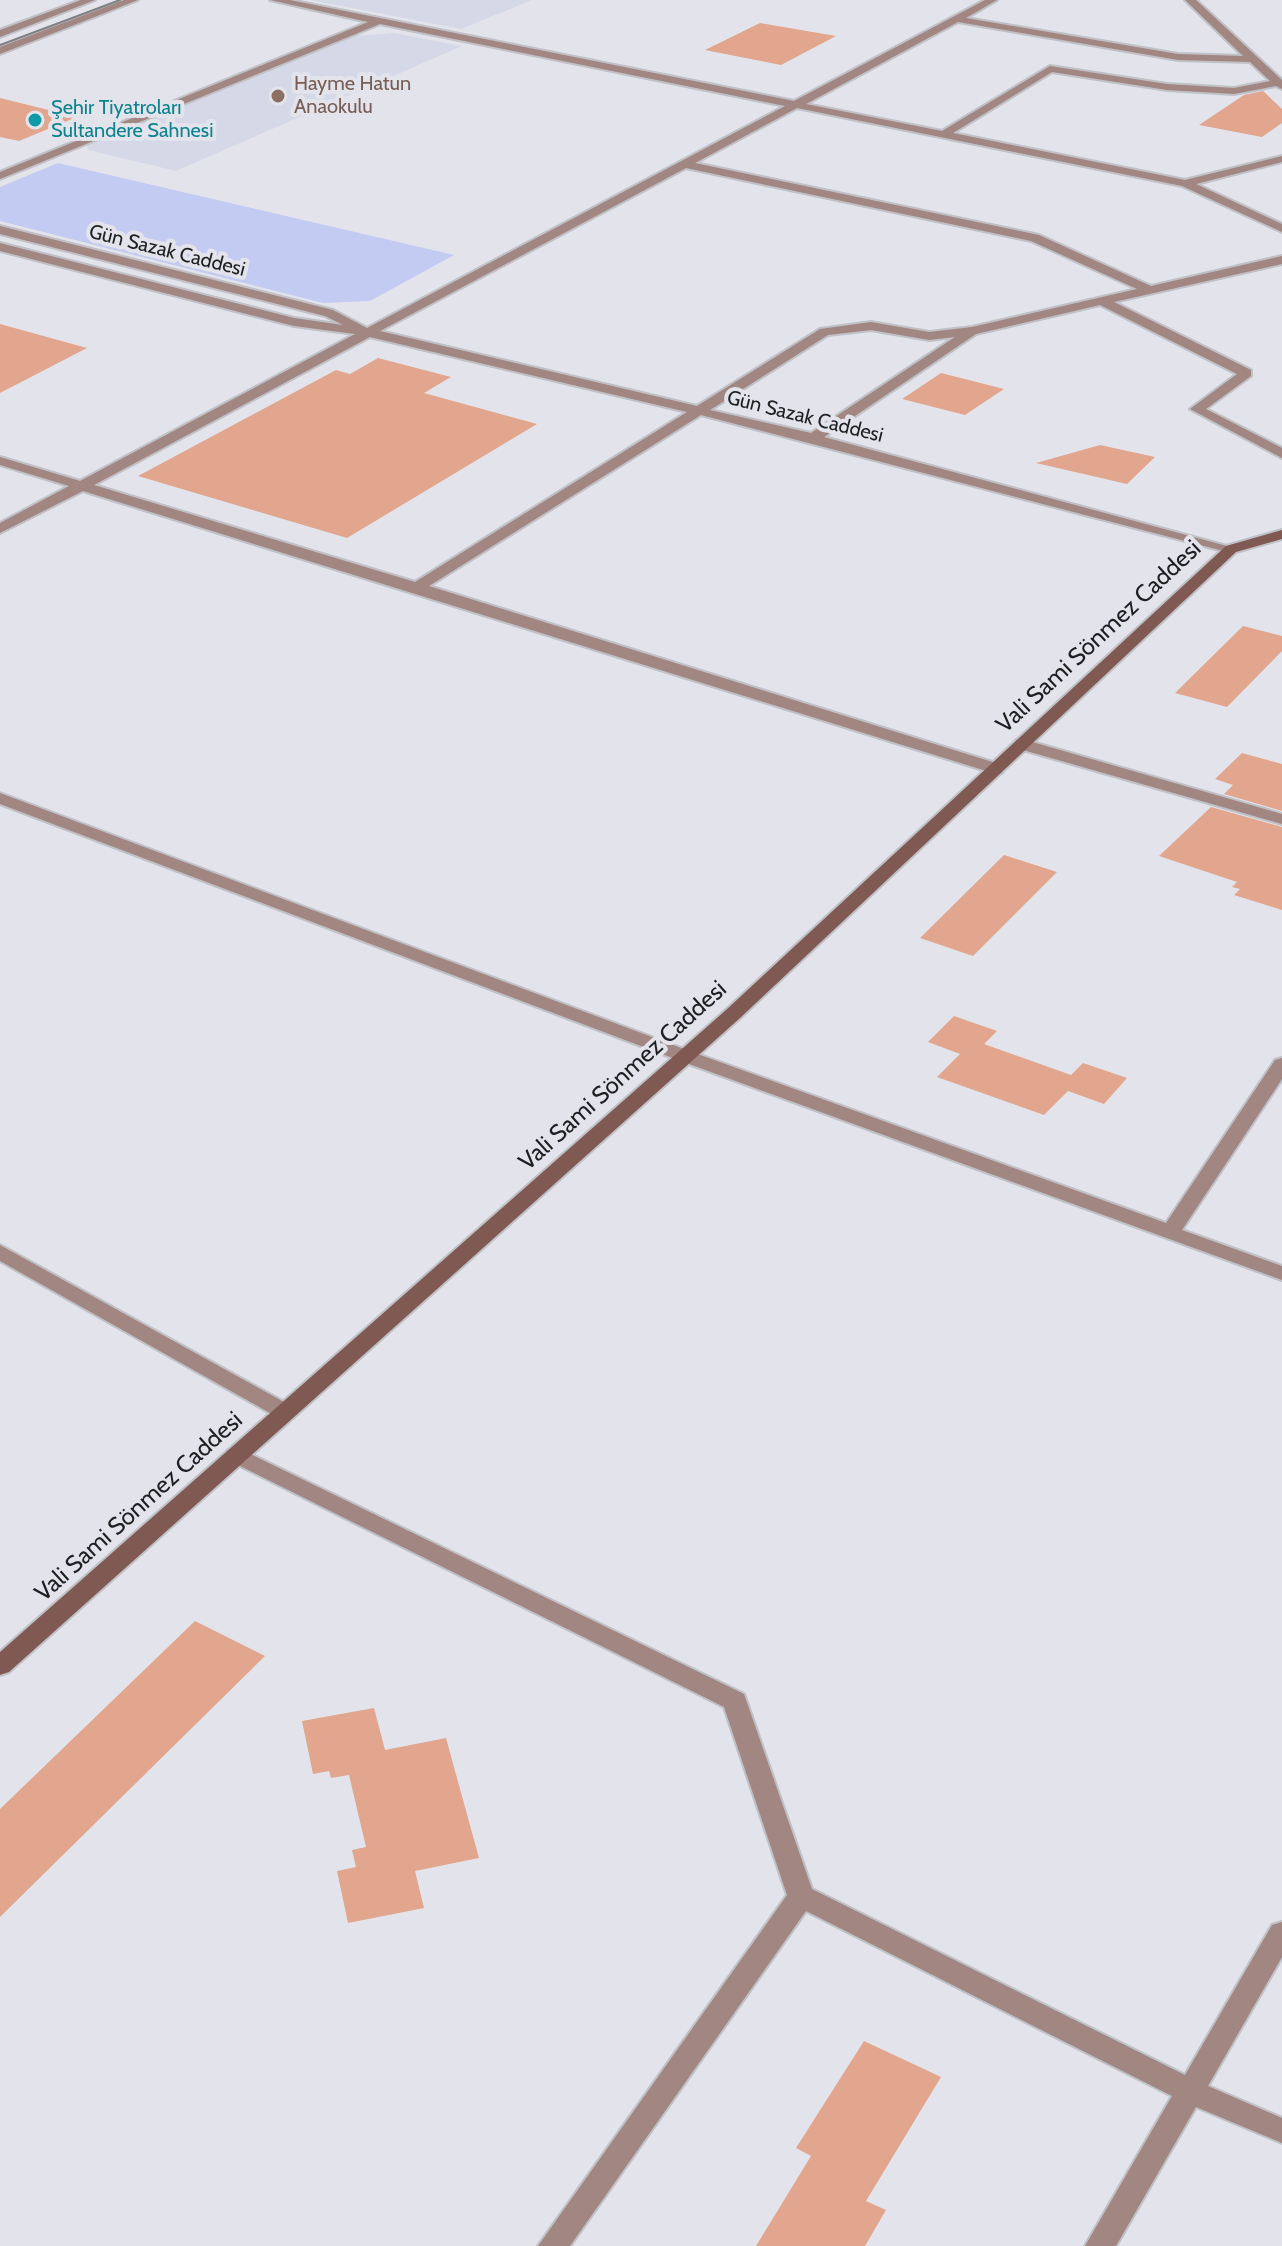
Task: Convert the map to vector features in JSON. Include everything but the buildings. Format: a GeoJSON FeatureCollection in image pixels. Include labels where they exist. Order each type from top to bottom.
{"type":"FeatureCollection","features":[{"type":"Feature","properties":{"kind":"main road","name":"Vali Sami Sönmez Caddesi"},"geometry":{"type":"LineString","coordinates":[[0,1666],[685,1056],[1231,549],[1282,534]]}},
{"type":"Feature","properties":{"kind":"street"},"geometry":{"type":"LineString","coordinates":[[0,34],[90,0]]}},
{"type":"Feature","properties":{"kind":"street"},"geometry":{"type":"LineString","coordinates":[[0,51],[133,0]]}},
{"type":"Feature","properties":{"kind":"street"},"geometry":{"type":"LineString","coordinates":[[275,0],[1185,183],[1282,228]]}},
{"type":"Feature","properties":{"kind":"street"},"geometry":{"type":"LineString","coordinates":[[0,529],[992,0]]}},
{"type":"Feature","properties":{"kind":"street"},"geometry":{"type":"LineString","coordinates":[[1190,0],[1279,84]]}},
{"type":"Feature","properties":{"kind":"street"},"geometry":{"type":"LineString","coordinates":[[956,19],[1178,57],[1252,59]]}},
{"type":"Feature","properties":{"kind":"street"},"geometry":{"type":"LineString","coordinates":[[0,176],[379,21]]}},
{"type":"Feature","properties":{"kind":"street"},"geometry":{"type":"LineString","coordinates":[[944,134],[1050,69],[1234,91],[1279,84]]}},
{"type":"Feature","properties":{"kind":"street"},"geometry":{"type":"LineString","coordinates":[[1185,183],[1282,159]]}},
{"type":"Feature","properties":{"kind":"street"},"geometry":{"type":"LineString","coordinates":[[683,164],[1035,238],[1149,290]]}},
{"type":"Feature","properties":{"kind":"street","name":"Gün Sazak Caddesi"},"geometry":{"type":"LineString","coordinates":[[0,230],[329,313],[367,332]]}},
{"type":"Feature","properties":{"kind":"street","name":"Gün Sazak Caddesi"},"geometry":{"type":"LineString","coordinates":[[0,247],[294,322],[367,332],[813,438],[1231,549]]}},
{"type":"Feature","properties":{"kind":"street"},"geometry":{"type":"LineString","coordinates":[[417,587],[825,332],[846,326],[871,326],[929,336],[972,331],[1282,260]]}},
{"type":"Feature","properties":{"kind":"street"},"geometry":{"type":"LineString","coordinates":[[1101,301],[1246,373],[1197,409],[1282,454]]}},
{"type":"Feature","properties":{"kind":"street"},"geometry":{"type":"LineString","coordinates":[[813,438],[972,331]]}},
{"type":"Feature","properties":{"kind":"street"},"geometry":{"type":"LineString","coordinates":[[0,461],[417,587],[996,769]]}},
{"type":"Feature","properties":{"kind":"street"},"geometry":{"type":"LineString","coordinates":[[1022,744],[1282,819]]}},
{"type":"Feature","properties":{"kind":"street"},"geometry":{"type":"LineString","coordinates":[[0,798],[685,1056],[1282,1273]]}},
{"type":"Feature","properties":{"kind":"street"},"geometry":{"type":"LineString","coordinates":[[1171,1231],[1282,1064]]}},
{"type":"Feature","properties":{"kind":"street"},"geometry":{"type":"LineString","coordinates":[[0,1252],[285,1412]]}},
{"type":"Feature","properties":{"kind":"street"},"geometry":{"type":"LineString","coordinates":[[236,1455],[735,1701],[801,1896],[1190,2091],[1282,2131]]}},
{"type":"Feature","properties":{"kind":"street"},"geometry":{"type":"LineString","coordinates":[[553,2246],[801,1896]]}},
{"type":"Feature","properties":{"kind":"street"},"geometry":{"type":"LineString","coordinates":[[1100,2246],[1282,1933]]}},
{"type":"Feature","properties":{"kind":"shaded area"},"geometry":{"type":"Polygon","coordinates":[[[310,0],[532,0],[461,29],[310,0]]]}},
{"type":"Feature","properties":{"kind":"shaded area","name":"Hayme Hatun Anaokulu"},"geometry":{"type":"Polygon","coordinates":[[[394,33],[462,46],[176,171],[88,150],[87,145],[354,36],[394,33]]]}},
{"type":"Feature","properties":{"kind":"shaded area"},"geometry":{"type":"Polygon","coordinates":[[[58,163],[454,255],[370,301],[323,303],[0,221],[0,187],[58,163]]]}},
{"type":"Feature","properties":{"kind":"tram line"},"geometry":{"type":"LineString","coordinates":[[0,45],[120,0]]}},
{"type":"Feature","properties":{"kind":"place","name":"Hayme Hatun Anaokulu"},"geometry":{"type":"Point","coordinates":[278,96]}},
{"type":"Feature","properties":{"kind":"place","name":"Şehir Tiyatroları Sultandere Sahnesi"},"geometry":{"type":"Point","coordinates":[35,120]}}]}
